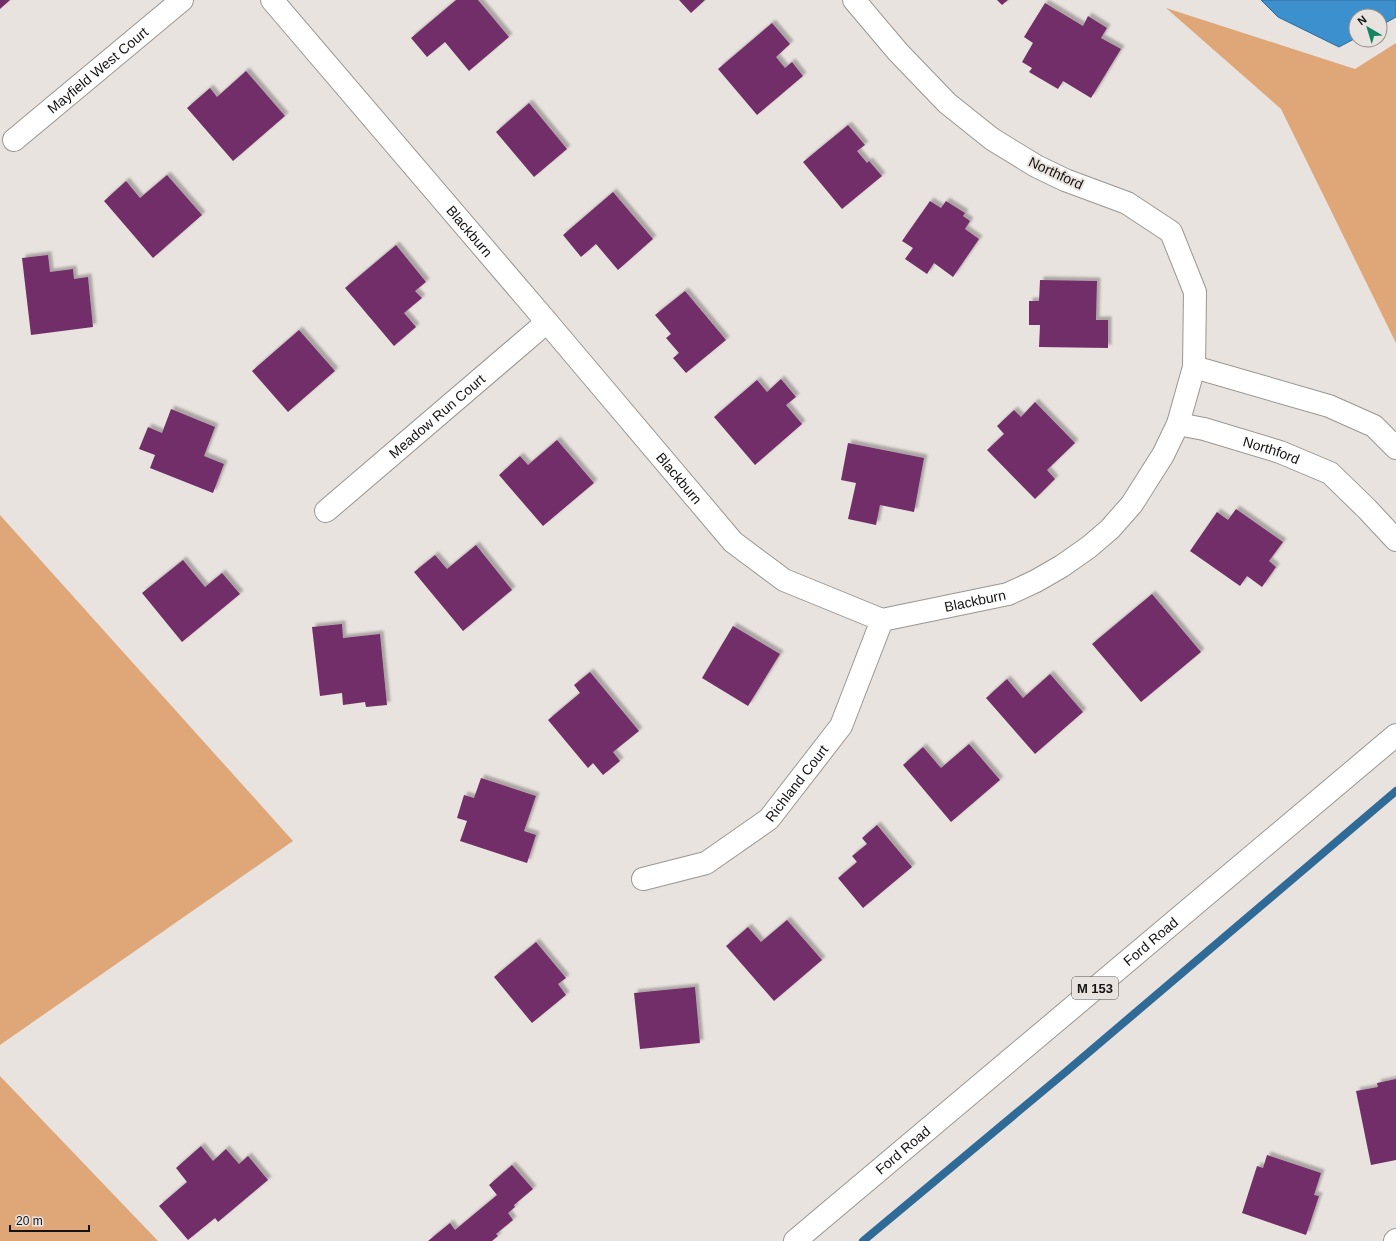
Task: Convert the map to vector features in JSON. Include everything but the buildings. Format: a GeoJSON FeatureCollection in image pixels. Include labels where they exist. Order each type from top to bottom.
{"type":"FeatureCollection","features":[{"type":"Feature","properties":{"kind":"street","name":"Mayfield West Court"},"geometry":{"type":"LineString","coordinates":[[14,140],[182,0]]}},
{"type":"Feature","properties":{"kind":"street","name":"Blackburn"},"geometry":{"type":"LineString","coordinates":[[272,0],[733,542],[784,580],[882,620],[1008,594],[1062,566],[1089,548],[1110,529],[1132,504],[1163,455],[1178,424]]}},
{"type":"Feature","properties":{"kind":"street","name":"Northford"},"geometry":{"type":"LineString","coordinates":[[854,0],[898,52],[947,103],[992,139],[1036,166],[1065,180],[1127,203],[1171,232],[1196,292],[1194,367],[1178,424],[1204,429],[1280,452],[1330,473],[1396,540]]}},
{"type":"Feature","properties":{"kind":"street","name":"Meadow Run Court"},"geometry":{"type":"LineString","coordinates":[[326,511],[547,322]]}},
{"type":"Feature","properties":{"kind":"street"},"geometry":{"type":"LineString","coordinates":[[1194,367],[1330,406],[1374,426],[1396,448]]}},
{"type":"Feature","properties":{"kind":"street","name":"Richland Court"},"geometry":{"type":"LineString","coordinates":[[643,879],[706,863],[769,819],[841,726],[882,620]]}},
{"type":"Feature","properties":{"kind":"street","name":"Ford Road"},"geometry":{"type":"LineString","coordinates":[[795,1241],[1396,735]]}},
{"type":"Feature","properties":{"kind":"shaded area"},"geometry":{"type":"Polygon","coordinates":[[[1166,8],[1355,69],[1396,43],[1396,343],[1281,109],[1166,8]]]}},
{"type":"Feature","properties":{"kind":"shaded area"},"geometry":{"type":"Polygon","coordinates":[[[0,515],[293,841],[0,1045],[0,515]]]}},
{"type":"Feature","properties":{"kind":"shaded area"},"geometry":{"type":"Polygon","coordinates":[[[0,1076],[158,1241],[0,1241],[0,1076]]]}},
{"type":"Feature","properties":{"kind":"water"},"geometry":{"type":"Polygon","coordinates":[[[1261,0],[1396,0],[1396,17],[1388,22],[1388,8],[1348,8],[1348,42],[1339,47],[1278,17],[1261,0]]]}},
{"type":"Feature","properties":{"kind":"waterway"},"geometry":{"type":"LineString","coordinates":[[863,1241],[1068,1070],[1396,791]]}}]}
